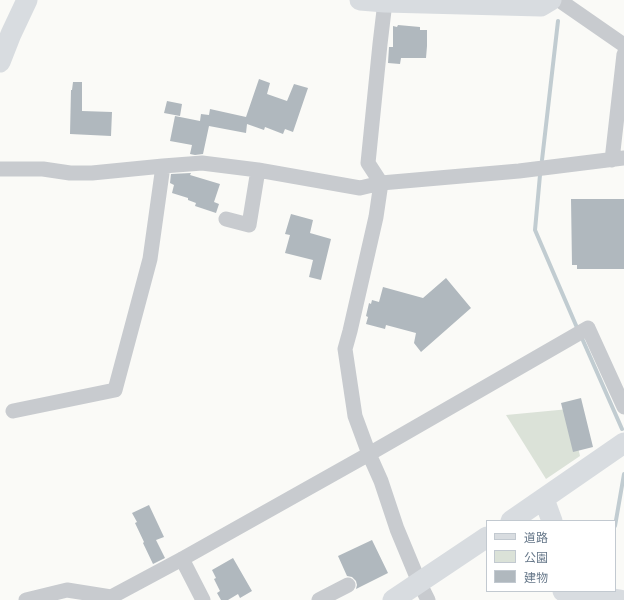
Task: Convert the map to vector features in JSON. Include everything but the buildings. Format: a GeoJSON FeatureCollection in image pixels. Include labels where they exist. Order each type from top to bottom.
{"type":"FeatureCollection","features":[{"type":"Feature","properties":{"kind":"street"},"geometry":{"type":"LineString","coordinates":[[0,62],[6,33],[27,0]]}},
{"type":"Feature","properties":{"kind":"street"},"geometry":{"type":"LineString","coordinates":[[360,0],[541,6],[551,0]]}},
{"type":"Feature","properties":{"kind":"street"},"geometry":{"type":"LineString","coordinates":[[559,0],[624,45]]}},
{"type":"Feature","properties":{"kind":"street"},"geometry":{"type":"LineString","coordinates":[[385,2],[368,163],[381,183],[376,217],[345,349],[355,416],[381,481],[397,529],[424,591]]}},
{"type":"Feature","properties":{"kind":"street"},"geometry":{"type":"LineString","coordinates":[[0,169],[43,169],[70,173],[92,173],[202,163],[258,170],[360,188],[381,183],[618,159],[624,54]]}},
{"type":"Feature","properties":{"kind":"street"},"geometry":{"type":"LineString","coordinates":[[12,411],[115,390],[150,259],[163,166]]}},
{"type":"Feature","properties":{"kind":"street"},"geometry":{"type":"LineString","coordinates":[[226,219],[249,225],[258,170]]}},
{"type":"Feature","properties":{"kind":"street"},"geometry":{"type":"LineString","coordinates":[[26,600],[67,590],[95,597],[110,597],[182,559],[369,454],[588,328],[624,407]]}},
{"type":"Feature","properties":{"kind":"street"},"geometry":{"type":"LineString","coordinates":[[512,520],[624,443]]}},
{"type":"Feature","properties":{"kind":"street"},"geometry":{"type":"LineString","coordinates":[[544,499],[552,520]]}},
{"type":"Feature","properties":{"kind":"street"},"geometry":{"type":"LineString","coordinates":[[393,600],[424,591],[486,538]]}},
{"type":"Feature","properties":{"kind":"street"},"geometry":{"type":"LineString","coordinates":[[182,559],[203,600]]}},
{"type":"Feature","properties":{"kind":"street"},"geometry":{"type":"LineString","coordinates":[[319,600],[348,585]]}},
{"type":"Feature","properties":{"kind":"street"},"geometry":{"type":"LineString","coordinates":[[569,592],[620,600]]}},
{"type":"Feature","properties":{"kind":"green space"},"geometry":{"type":"Polygon","coordinates":[[[569,409],[580,456],[546,479],[506,415],[569,409]]]}},
{"type":"Feature","properties":{"kind":"waterway"},"geometry":{"type":"LineString","coordinates":[[542,160],[558,21]]}},
{"type":"Feature","properties":{"kind":"waterway"},"geometry":{"type":"LineString","coordinates":[[540,175],[535,230],[578,330]]}},
{"type":"Feature","properties":{"kind":"waterway"},"geometry":{"type":"LineString","coordinates":[[581,336],[622,429]]}},
{"type":"Feature","properties":{"kind":"waterway"},"geometry":{"type":"LineString","coordinates":[[616,520],[624,474]]}}]}
